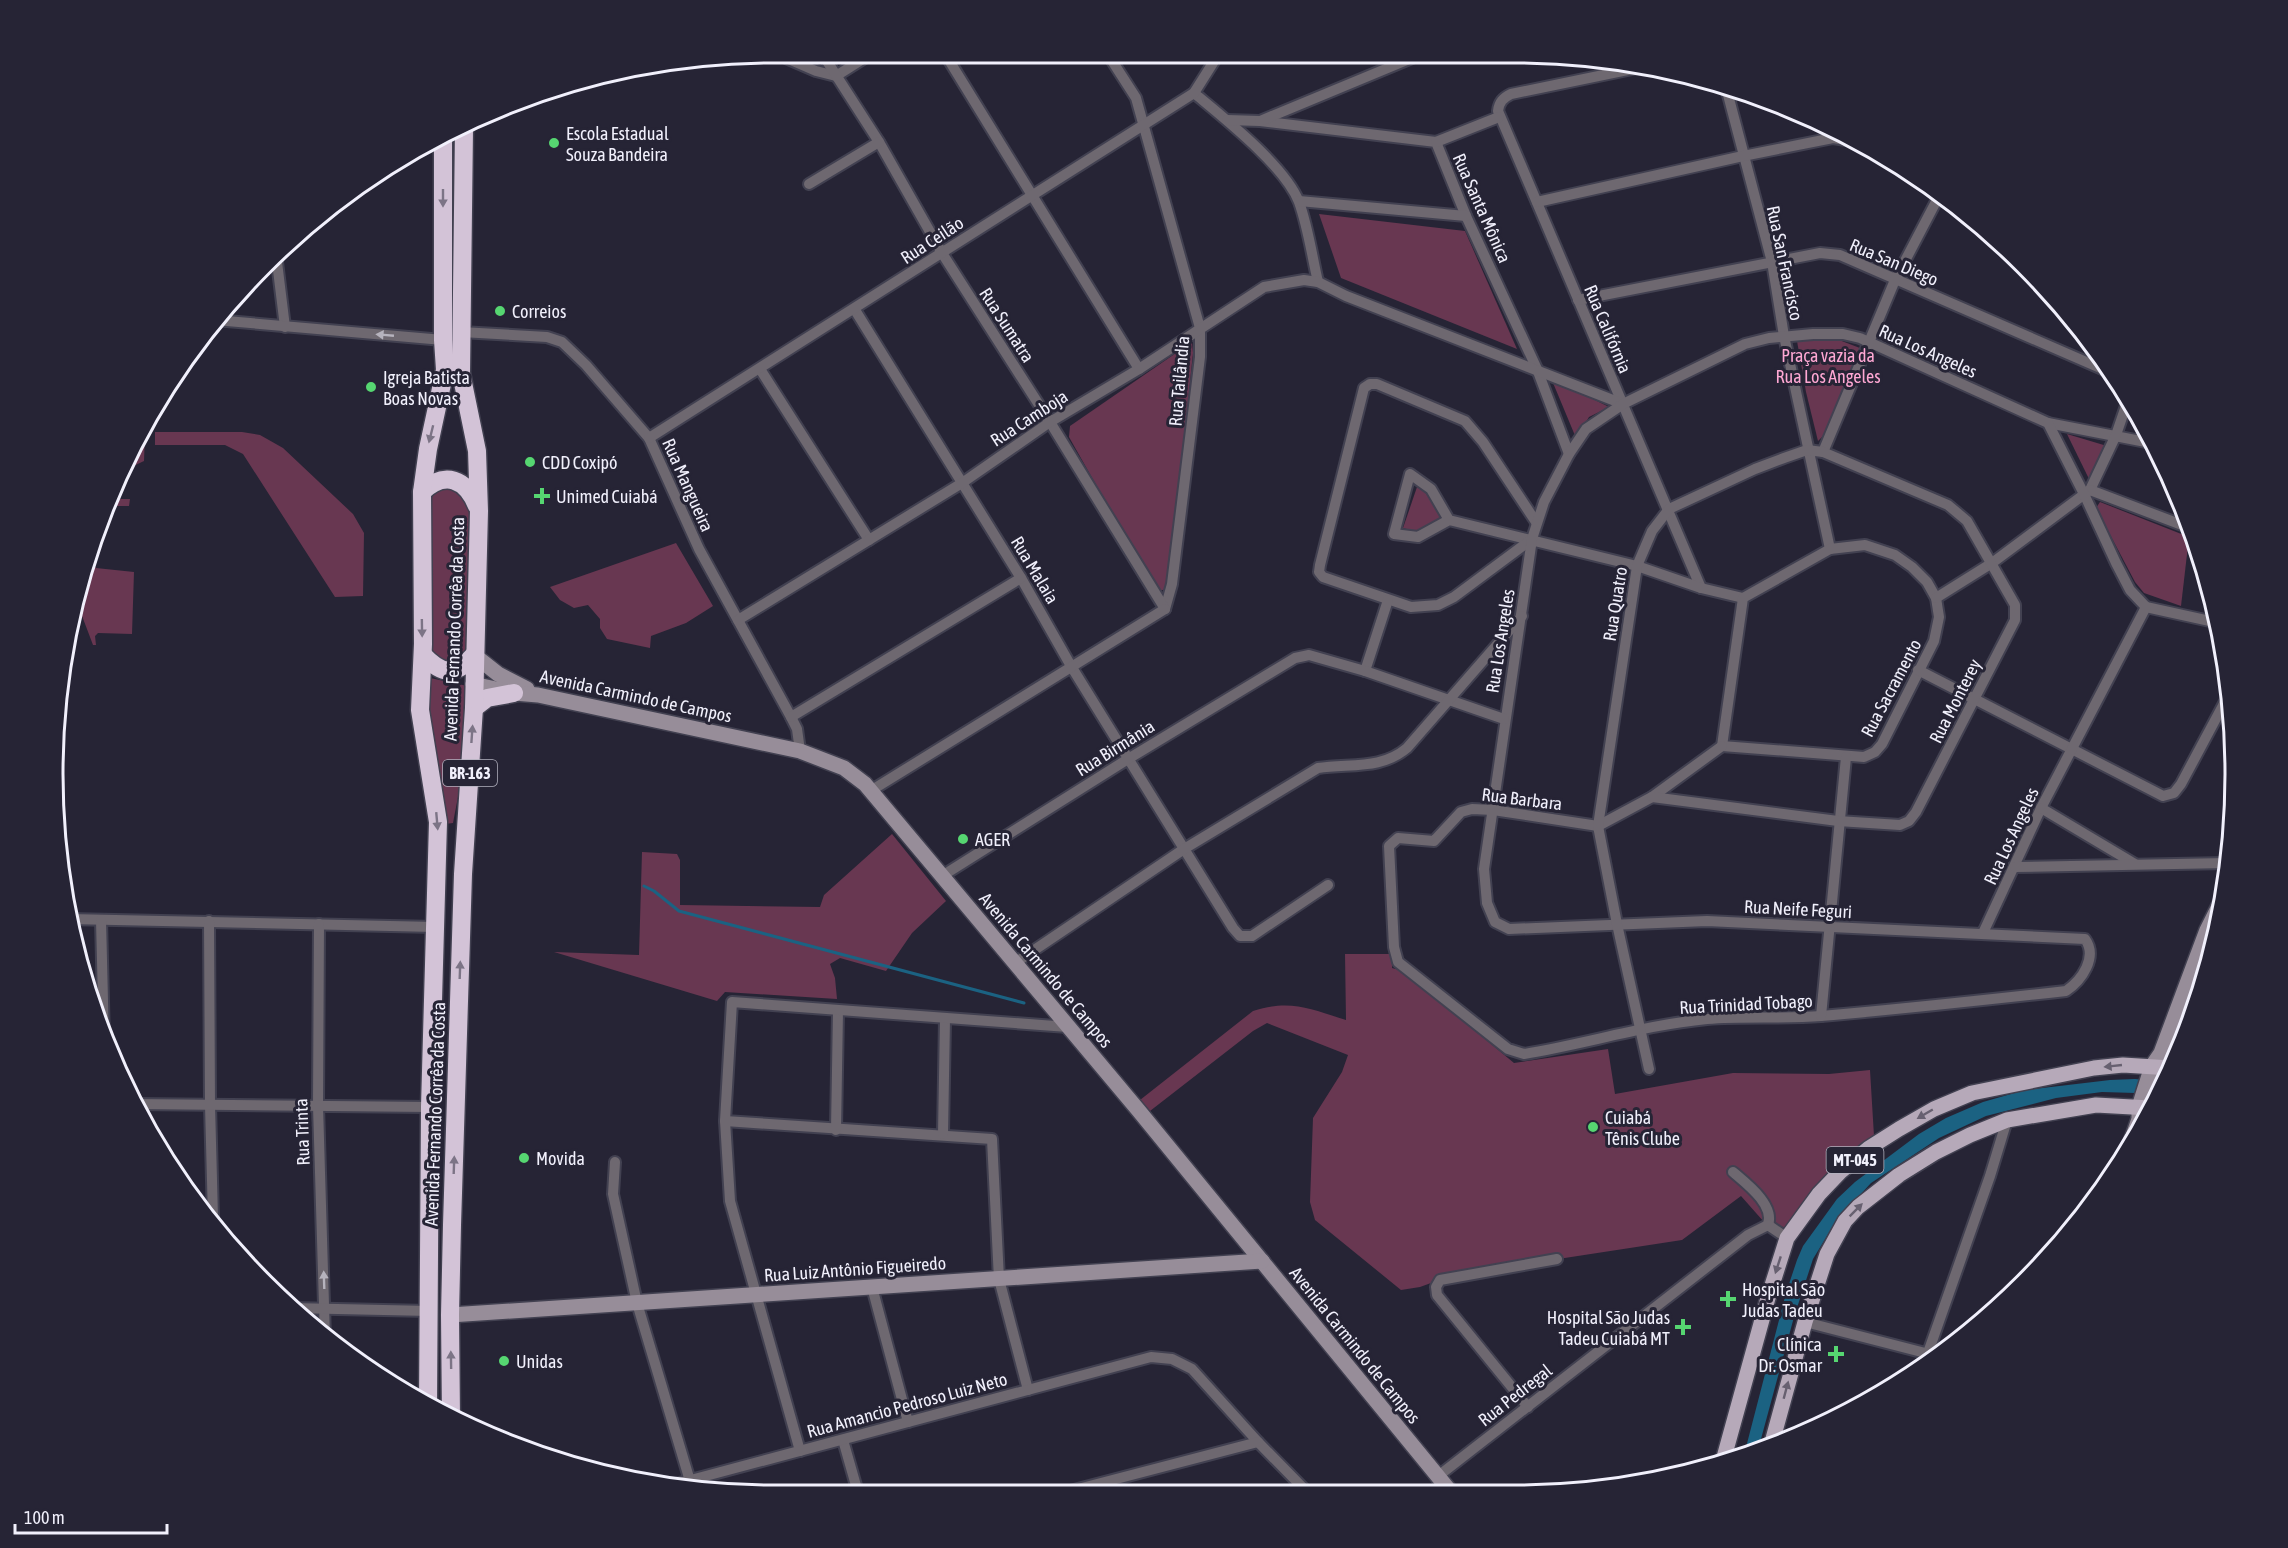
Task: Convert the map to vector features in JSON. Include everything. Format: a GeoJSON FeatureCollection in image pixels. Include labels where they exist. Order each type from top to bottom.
{"type":"FeatureCollection","features":[{"type":"Feature","properties":{"kind":"highway","name":"Avenida Fernando Corrêa da Costa"},"geometry":{"type":"LineString","coordinates":[[451,1407],[450,1315],[463,874],[474,708],[479,511],[477,451],[461,373],[464,134]]}},
{"type":"Feature","properties":{"kind":"highway","name":"Avenida Fernando Corrêa da Costa"},"geometry":{"type":"LineString","coordinates":[[428,1395],[430,1107],[438,822],[420,710],[423,655],[422,492],[428,449],[445,370],[443,145]]}},
{"type":"Feature","properties":{"kind":"highway"},"geometry":{"type":"LineString","coordinates":[[422,492],[437,481],[450,480],[464,485],[471,491],[479,511]]}},
{"type":"Feature","properties":{"kind":"highway"},"geometry":{"type":"LineString","coordinates":[[423,655],[432,665],[473,684]]}},
{"type":"Feature","properties":{"kind":"highway"},"geometry":{"type":"LineString","coordinates":[[444,671],[457,671],[465,666],[474,655]]}},
{"type":"Feature","properties":{"kind":"highway"},"geometry":{"type":"LineString","coordinates":[[474,708],[487,698],[514,693]]}},
{"type":"Feature","properties":{"kind":"main road"},"geometry":{"type":"LineString","coordinates":[[474,655],[498,674],[538,695]]}},
{"type":"Feature","properties":{"kind":"main road","name":"Avenida Carmindo de Campos"},"geometry":{"type":"LineString","coordinates":[[473,684],[514,693],[538,695],[800,751],[844,768],[872,790],[1140,1111],[1444,1485]]}},
{"type":"Feature","properties":{"kind":"main road"},"geometry":{"type":"LineString","coordinates":[[2154,1083],[2196,973]]}},
{"type":"Feature","properties":{"kind":"main road","name":"MT-045"},"geometry":{"type":"LineString","coordinates":[[1725,1452],[1787,1238],[1819,1194],[1840,1172],[1869,1148],[1934,1109],[1972,1093],[2094,1068],[2123,1065],[2160,1068]]}},
{"type":"Feature","properties":{"kind":"main road","name":"MT-045"},"geometry":{"type":"LineString","coordinates":[[1774,1436],[1805,1322],[1827,1254],[1845,1221],[1858,1207],[1899,1175],[1936,1152],[2007,1120],[2096,1105],[2142,1107]]}},
{"type":"Feature","properties":{"kind":"main road","name":"Rua Luiz Antônio Figueiredo"},"geometry":{"type":"LineString","coordinates":[[450,1315],[1262,1261]]}},
{"type":"Feature","properties":{"kind":"street"},"geometry":{"type":"LineString","coordinates":[[798,63],[836,76],[857,63]]}},
{"type":"Feature","properties":{"kind":"street","name":"Rua Sumatra"},"geometry":{"type":"LineString","coordinates":[[828,63],[879,142],[942,253],[1050,422],[1165,609]]}},
{"type":"Feature","properties":{"kind":"street"},"geometry":{"type":"LineString","coordinates":[[951,63],[1139,369]]}},
{"type":"Feature","properties":{"kind":"street","name":"Rua Tailândia"},"geometry":{"type":"LineString","coordinates":[[1114,63],[1136,98],[1200,327],[1200,357],[1172,584],[1165,609]]}},
{"type":"Feature","properties":{"kind":"street","name":"Rua Ceilão"},"geometry":{"type":"LineString","coordinates":[[649,438],[855,310],[1194,93],[1213,63]]}},
{"type":"Feature","properties":{"kind":"street"},"geometry":{"type":"LineString","coordinates":[[1260,121],[1400,63]]}},
{"type":"Feature","properties":{"kind":"street"},"geometry":{"type":"LineString","coordinates":[[1436,142],[1499,117],[1499,104],[1504,98],[1519,92],[1621,71]]}},
{"type":"Feature","properties":{"kind":"street"},"geometry":{"type":"LineString","coordinates":[[1194,93],[1227,120],[1282,173],[1299,201],[1318,282]]}},
{"type":"Feature","properties":{"kind":"street","name":"Rua San Francisco"},"geometry":{"type":"LineString","coordinates":[[1728,96],[1772,262],[1807,450],[1830,549]]}},
{"type":"Feature","properties":{"kind":"street","name":"Rua Califórnia"},"geometry":{"type":"LineString","coordinates":[[1499,117],[1701,588]]}},
{"type":"Feature","properties":{"kind":"street","name":"Rua Santa Mônica"},"geometry":{"type":"LineString","coordinates":[[1227,120],[1260,121],[1436,142],[1466,216],[1537,369],[1569,454]]}},
{"type":"Feature","properties":{"kind":"street"},"geometry":{"type":"LineString","coordinates":[[1537,202],[1832,138]]}},
{"type":"Feature","properties":{"kind":"street"},"geometry":{"type":"LineString","coordinates":[[808,184],[879,142]]}},
{"type":"Feature","properties":{"kind":"street"},"geometry":{"type":"LineString","coordinates":[[1299,201],[1466,216]]}},
{"type":"Feature","properties":{"kind":"street"},"geometry":{"type":"LineString","coordinates":[[1823,452],[1895,280],[1936,202]]}},
{"type":"Feature","properties":{"kind":"street","name":"Rua San Diego"},"geometry":{"type":"LineString","coordinates":[[1578,300],[1820,253],[1839,255],[2096,366]]}},
{"type":"Feature","properties":{"kind":"street"},"geometry":{"type":"LineString","coordinates":[[277,265],[285,327]]}},
{"type":"Feature","properties":{"kind":"street","name":"Rua Camboja"},"geometry":{"type":"LineString","coordinates":[[738,620],[962,483],[1050,422],[1139,369],[1264,287],[1304,280],[1318,282],[1346,296],[1623,404]]}},
{"type":"Feature","properties":{"kind":"street","name":"Rua Malaia"},"geometry":{"type":"LineString","coordinates":[[855,310],[1233,928],[1240,936],[1252,936],[1266,929],[1328,885]]}},
{"type":"Feature","properties":{"kind":"street"},"geometry":{"type":"LineString","coordinates":[[226,321],[443,340]]}},
{"type":"Feature","properties":{"kind":"street","name":"Rua Mangueira"},"geometry":{"type":"LineString","coordinates":[[461,332],[547,337],[562,342],[586,365],[649,438],[699,549],[791,717],[800,751]]}},
{"type":"Feature","properties":{"kind":"street","name":"Rua Los Angeles"},"geometry":{"type":"LineString","coordinates":[[1509,929],[1495,921],[1487,903],[1484,869],[1504,719],[1536,522],[1544,501],[1569,454],[1586,429],[1623,404],[1745,344],[1784,336],[1844,334],[1870,343],[2048,423],[2142,441]]}},
{"type":"Feature","properties":{"kind":"street"},"geometry":{"type":"LineString","coordinates":[[760,369],[869,540]]}},
{"type":"Feature","properties":{"kind":"street"},"geometry":{"type":"LineString","coordinates":[[1532,539],[1454,597],[1438,605],[1411,607],[1323,577],[1319,572],[1364,388],[1370,384],[1377,384],[1465,421],[1483,442],[1536,522]]}},
{"type":"Feature","properties":{"kind":"street"},"geometry":{"type":"LineString","coordinates":[[1449,520],[1431,489],[1410,474],[1394,534],[1418,537],[1449,520],[1637,566],[1701,588],[1743,598],[1830,549],[1865,545],[1894,555],[1912,567],[1927,582],[1936,598],[1992,563],[2087,493],[2116,435],[2125,410]]}},
{"type":"Feature","properties":{"kind":"street"},"geometry":{"type":"LineString","coordinates":[[2048,423],[2087,493],[2130,590],[2146,607],[2208,621]]}},
{"type":"Feature","properties":{"kind":"street","name":"Rua Monterey"},"geometry":{"type":"LineString","coordinates":[[1652,797],[1838,821],[1900,825],[1917,812],[2015,620],[2015,605],[1992,563],[1967,521],[1948,505],[1823,452],[1807,450]]}},
{"type":"Feature","properties":{"kind":"street","name":"Rua Quatro"},"geometry":{"type":"LineString","coordinates":[[1599,826],[1637,566],[1652,531],[1669,509],[1755,469],[1807,450]]}},
{"type":"Feature","properties":{"kind":"street"},"geometry":{"type":"LineString","coordinates":[[2087,493],[2179,524]]}},
{"type":"Feature","properties":{"kind":"street"},"geometry":{"type":"LineString","coordinates":[[791,717],[1021,578]]}},
{"type":"Feature","properties":{"kind":"street"},"geometry":{"type":"LineString","coordinates":[[1649,1068],[1617,924],[1599,826],[1652,797],[1722,746],[1743,598]]}},
{"type":"Feature","properties":{"kind":"street","name":"Rua Sacramento"},"geometry":{"type":"LineString","coordinates":[[1722,746],[1846,757],[1864,757],[1875,752],[1882,744],[1934,641],[1939,617],[1936,598]]}},
{"type":"Feature","properties":{"kind":"street"},"geometry":{"type":"LineString","coordinates":[[1388,600],[1365,671],[1504,719]]}},
{"type":"Feature","properties":{"kind":"street","name":"Rua Los Angeles"},"geometry":{"type":"LineString","coordinates":[[1983,933],[2041,808],[2146,607]]}},
{"type":"Feature","properties":{"kind":"street"},"geometry":{"type":"LineString","coordinates":[[872,790],[1165,609]]}},
{"type":"Feature","properties":{"kind":"street"},"geometry":{"type":"LineString","coordinates":[[1015,963],[1184,849],[1318,768],[1378,764],[1395,758],[1407,748],[1522,616]]}},
{"type":"Feature","properties":{"kind":"street","name":"Rua Birmânia"},"geometry":{"type":"LineString","coordinates":[[942,876],[1128,759],[1295,658],[1309,655],[1365,671]]}},
{"type":"Feature","properties":{"kind":"street"},"geometry":{"type":"LineString","coordinates":[[1918,670],[2163,796],[2174,793],[2221,708]]}},
{"type":"Feature","properties":{"kind":"street"},"geometry":{"type":"LineString","coordinates":[[1821,1016],[1838,821],[1846,757]]}},
{"type":"Feature","properties":{"kind":"street"},"geometry":{"type":"LineString","coordinates":[[2041,808],[2135,865]]}},
{"type":"Feature","properties":{"kind":"street","name":"Rua Barbara"},"geometry":{"type":"LineString","coordinates":[[1398,962],[1394,947],[1389,846],[1398,838],[1434,841],[1461,812],[1472,809],[1599,826]]}},
{"type":"Feature","properties":{"kind":"street"},"geometry":{"type":"LineString","coordinates":[[2015,867],[2219,863]]}},
{"type":"Feature","properties":{"kind":"street"},"geometry":{"type":"LineString","coordinates":[[78,919],[436,927]]}},
{"type":"Feature","properties":{"kind":"street"},"geometry":{"type":"LineString","coordinates":[[101,920],[104,1011]]}},
{"type":"Feature","properties":{"kind":"street"},"geometry":{"type":"LineString","coordinates":[[209,921],[213,1210]]}},
{"type":"Feature","properties":{"kind":"street","name":"Rua Neife Feguri"},"geometry":{"type":"LineString","coordinates":[[1509,929],[1707,921],[2085,939]]}},
{"type":"Feature","properties":{"kind":"street","name":"Rua Trinta"},"geometry":{"type":"LineString","coordinates":[[319,924],[318,1106],[325,1325]]}},
{"type":"Feature","properties":{"kind":"street","name":"Rua Trinidad Tobago"},"geometry":{"type":"LineString","coordinates":[[1398,962],[1508,1049],[1524,1054],[1706,1019],[1821,1016],[2066,991],[2076,984],[2091,956],[2091,946],[2085,939]]}},
{"type":"Feature","properties":{"kind":"street"},"geometry":{"type":"LineString","coordinates":[[800,1451],[730,1201],[725,1121],[732,1002],[1068,1027]]}},
{"type":"Feature","properties":{"kind":"street"},"geometry":{"type":"LineString","coordinates":[[836,1130],[838,1011]]}},
{"type":"Feature","properties":{"kind":"street"},"geometry":{"type":"LineString","coordinates":[[943,1134],[945,1019]]}},
{"type":"Feature","properties":{"kind":"street"},"geometry":{"type":"LineString","coordinates":[[145,1104],[430,1107]]}},
{"type":"Feature","properties":{"kind":"street"},"geometry":{"type":"LineString","coordinates":[[1936,1346],[2007,1120]]}},
{"type":"Feature","properties":{"kind":"street"},"geometry":{"type":"LineString","coordinates":[[725,1121],[992,1139],[999,1279],[1028,1390]]}},
{"type":"Feature","properties":{"kind":"street"},"geometry":{"type":"LineString","coordinates":[[615,1162],[613,1194],[638,1303],[690,1480]]}},
{"type":"Feature","properties":{"kind":"street"},"geometry":{"type":"LineString","coordinates":[[1733,1172],[1751,1188],[1769,1211],[1768,1225],[1787,1238]]}},
{"type":"Feature","properties":{"kind":"street","name":"Rua Pedregal"},"geometry":{"type":"LineString","coordinates":[[1437,1477],[1748,1235],[1768,1225]]}},
{"type":"Feature","properties":{"kind":"street"},"geometry":{"type":"LineString","coordinates":[[1528,1407],[1437,1295],[1436,1287],[1440,1280],[1557,1259]]}},
{"type":"Feature","properties":{"kind":"street"},"geometry":{"type":"LineString","coordinates":[[872,1287],[908,1422]]}},
{"type":"Feature","properties":{"kind":"street"},"geometry":{"type":"LineString","coordinates":[[305,1309],[430,1311]]}},
{"type":"Feature","properties":{"kind":"street"},"geometry":{"type":"LineString","coordinates":[[1805,1322],[1926,1353]]}},
{"type":"Feature","properties":{"kind":"street","name":"Rua Amancio Pedroso Luiz Neto"},"geometry":{"type":"LineString","coordinates":[[691,1480],[1151,1357],[1172,1359],[1192,1368],[1258,1442]]}},
{"type":"Feature","properties":{"kind":"street"},"geometry":{"type":"LineString","coordinates":[[843,1440],[856,1485]]}},
{"type":"Feature","properties":{"kind":"street"},"geometry":{"type":"LineString","coordinates":[[1093,1485],[1258,1442],[1300,1485]]}},
{"type":"Feature","properties":{"kind":"green space"},"geometry":{"type":"Polygon","coordinates":[[[1319,214],[1465,231],[1517,349],[1341,278],[1319,214]]]}},
{"type":"Feature","properties":{"kind":"green space","name":"Praça vazia da Rua Los Angeles"},"geometry":{"type":"Polygon","coordinates":[[[1834,338],[1865,350],[1829,430],[1818,441],[1797,341],[1834,338]]]}},
{"type":"Feature","properties":{"kind":"green space"},"geometry":{"type":"Polygon","coordinates":[[[1192,342],[1193,353],[1169,589],[1156,591],[1069,437],[1070,426],[1192,342]]]}},
{"type":"Feature","properties":{"kind":"green space"},"geometry":{"type":"Polygon","coordinates":[[[1551,378],[1609,407],[1589,417],[1576,438],[1551,378]]]}},
{"type":"Feature","properties":{"kind":"green space"},"geometry":{"type":"Polygon","coordinates":[[[155,432],[242,432],[260,435],[283,448],[353,514],[364,533],[363,596],[335,597],[243,454],[225,445],[155,445],[155,432]]]}},
{"type":"Feature","properties":{"kind":"green space"},"geometry":{"type":"Polygon","coordinates":[[[2067,434],[2107,446],[2090,481],[2067,434]]]}},
{"type":"Feature","properties":{"kind":"green space"},"geometry":{"type":"Polygon","coordinates":[[[145,444],[144,461],[133,466],[145,444]]]}},
{"type":"Feature","properties":{"kind":"green space"},"geometry":{"type":"Polygon","coordinates":[[[439,484],[469,496],[470,652],[447,667],[433,652],[427,497],[439,484]]]}},
{"type":"Feature","properties":{"kind":"green space"},"geometry":{"type":"Polygon","coordinates":[[[1417,487],[1427,493],[1442,519],[1421,533],[1403,528],[1417,487]]]}},
{"type":"Feature","properties":{"kind":"green space"},"geometry":{"type":"Polygon","coordinates":[[[118,499],[130,499],[129,506],[116,506],[118,499]]]}},
{"type":"Feature","properties":{"kind":"green space"},"geometry":{"type":"Polygon","coordinates":[[[2100,502],[2183,535],[2188,548],[2181,606],[2144,593],[2135,582],[2096,508],[2100,502]]]}},
{"type":"Feature","properties":{"kind":"green space"},"geometry":{"type":"Polygon","coordinates":[[[676,543],[713,606],[686,623],[651,636],[650,648],[607,639],[600,628],[600,619],[588,605],[574,608],[560,600],[550,587],[676,543]]]}},
{"type":"Feature","properties":{"kind":"green space"},"geometry":{"type":"Polygon","coordinates":[[[94,566],[134,572],[132,634],[98,633],[95,636],[96,645],[93,645],[82,615],[94,566]]]}},
{"type":"Feature","properties":{"kind":"green space"},"geometry":{"type":"Polygon","coordinates":[[[430,678],[472,687],[465,760],[453,823],[445,824],[430,726],[430,678]]]}},
{"type":"Feature","properties":{"kind":"green space"},"geometry":{"type":"Polygon","coordinates":[[[892,834],[946,901],[912,933],[886,971],[840,958],[830,964],[835,978],[837,999],[725,992],[717,1001],[554,952],[639,955],[642,852],[677,854],[680,860],[680,905],[820,907],[824,895],[892,834]]]}},
{"type":"Feature","properties":{"kind":"green space","name":"Cuiabá Tênis Clube"},"geometry":{"type":"Polygon","coordinates":[[[1345,954],[1393,954],[1392,968],[1403,971],[1514,1063],[1608,1049],[1615,1094],[1733,1073],[1829,1074],[1870,1070],[1874,1136],[1836,1170],[1794,1214],[1791,1229],[1764,1222],[1741,1196],[1682,1240],[1453,1275],[1420,1287],[1401,1290],[1315,1220],[1310,1202],[1313,1118],[1342,1072],[1348,1055],[1267,1023],[1253,1031],[1150,1111],[1140,1100],[1253,1011],[1266,1007],[1290,1006],[1311,1009],[1346,1020],[1345,954]]]}},
{"type":"Feature","properties":{"kind":"water"},"geometry":{"type":"Polygon","coordinates":[[[2110,1080],[2155,1081],[2153,1086],[2136,1093],[2102,1092],[2056,1098],[1986,1116],[1939,1138],[1871,1183],[1836,1221],[1813,1259],[1794,1317],[1761,1440],[1746,1446],[1786,1293],[1797,1260],[1803,1246],[1837,1199],[1855,1182],[1919,1134],[1946,1118],[1983,1102],[2025,1090],[2110,1080]]]}},
{"type":"Feature","properties":{"kind":"waterway"},"geometry":{"type":"LineString","coordinates":[[644,886],[679,911],[1024,1003]]}},
{"type":"Feature","properties":{"kind":"place","name":"Escola Estadual Souza Bandeira"},"geometry":{"type":"Point","coordinates":[554,143]}},
{"type":"Feature","properties":{"kind":"place","name":"Correios"},"geometry":{"type":"Point","coordinates":[500,311]}},
{"type":"Feature","properties":{"kind":"place","name":"Igreja Batista Boas Novas"},"geometry":{"type":"Point","coordinates":[371,387]}},
{"type":"Feature","properties":{"kind":"place","name":"CDD Coxipó"},"geometry":{"type":"Point","coordinates":[530,462]}},
{"type":"Feature","properties":{"kind":"place","name":"Unimed Cuiabá"},"geometry":{"type":"Point","coordinates":[542,496]}},
{"type":"Feature","properties":{"kind":"place","name":"AGER"},"geometry":{"type":"Point","coordinates":[963,839]}},
{"type":"Feature","properties":{"kind":"place","name":"Cuiabá Tênis Clube"},"geometry":{"type":"Point","coordinates":[1593,1127]}},
{"type":"Feature","properties":{"kind":"place","name":"Movida"},"geometry":{"type":"Point","coordinates":[524,1158]}},
{"type":"Feature","properties":{"kind":"place","name":"Hospital São Judas Tadeu"},"geometry":{"type":"Point","coordinates":[1728,1299]}},
{"type":"Feature","properties":{"kind":"place","name":"Hospital São Judas Tadeu Cuiabá MT"},"geometry":{"type":"Point","coordinates":[1683,1327]}},
{"type":"Feature","properties":{"kind":"place","name":"Clínica Dr. Osmar"},"geometry":{"type":"Point","coordinates":[1836,1354]}},
{"type":"Feature","properties":{"kind":"place","name":"Unidas"},"geometry":{"type":"Point","coordinates":[504,1361]}}]}
